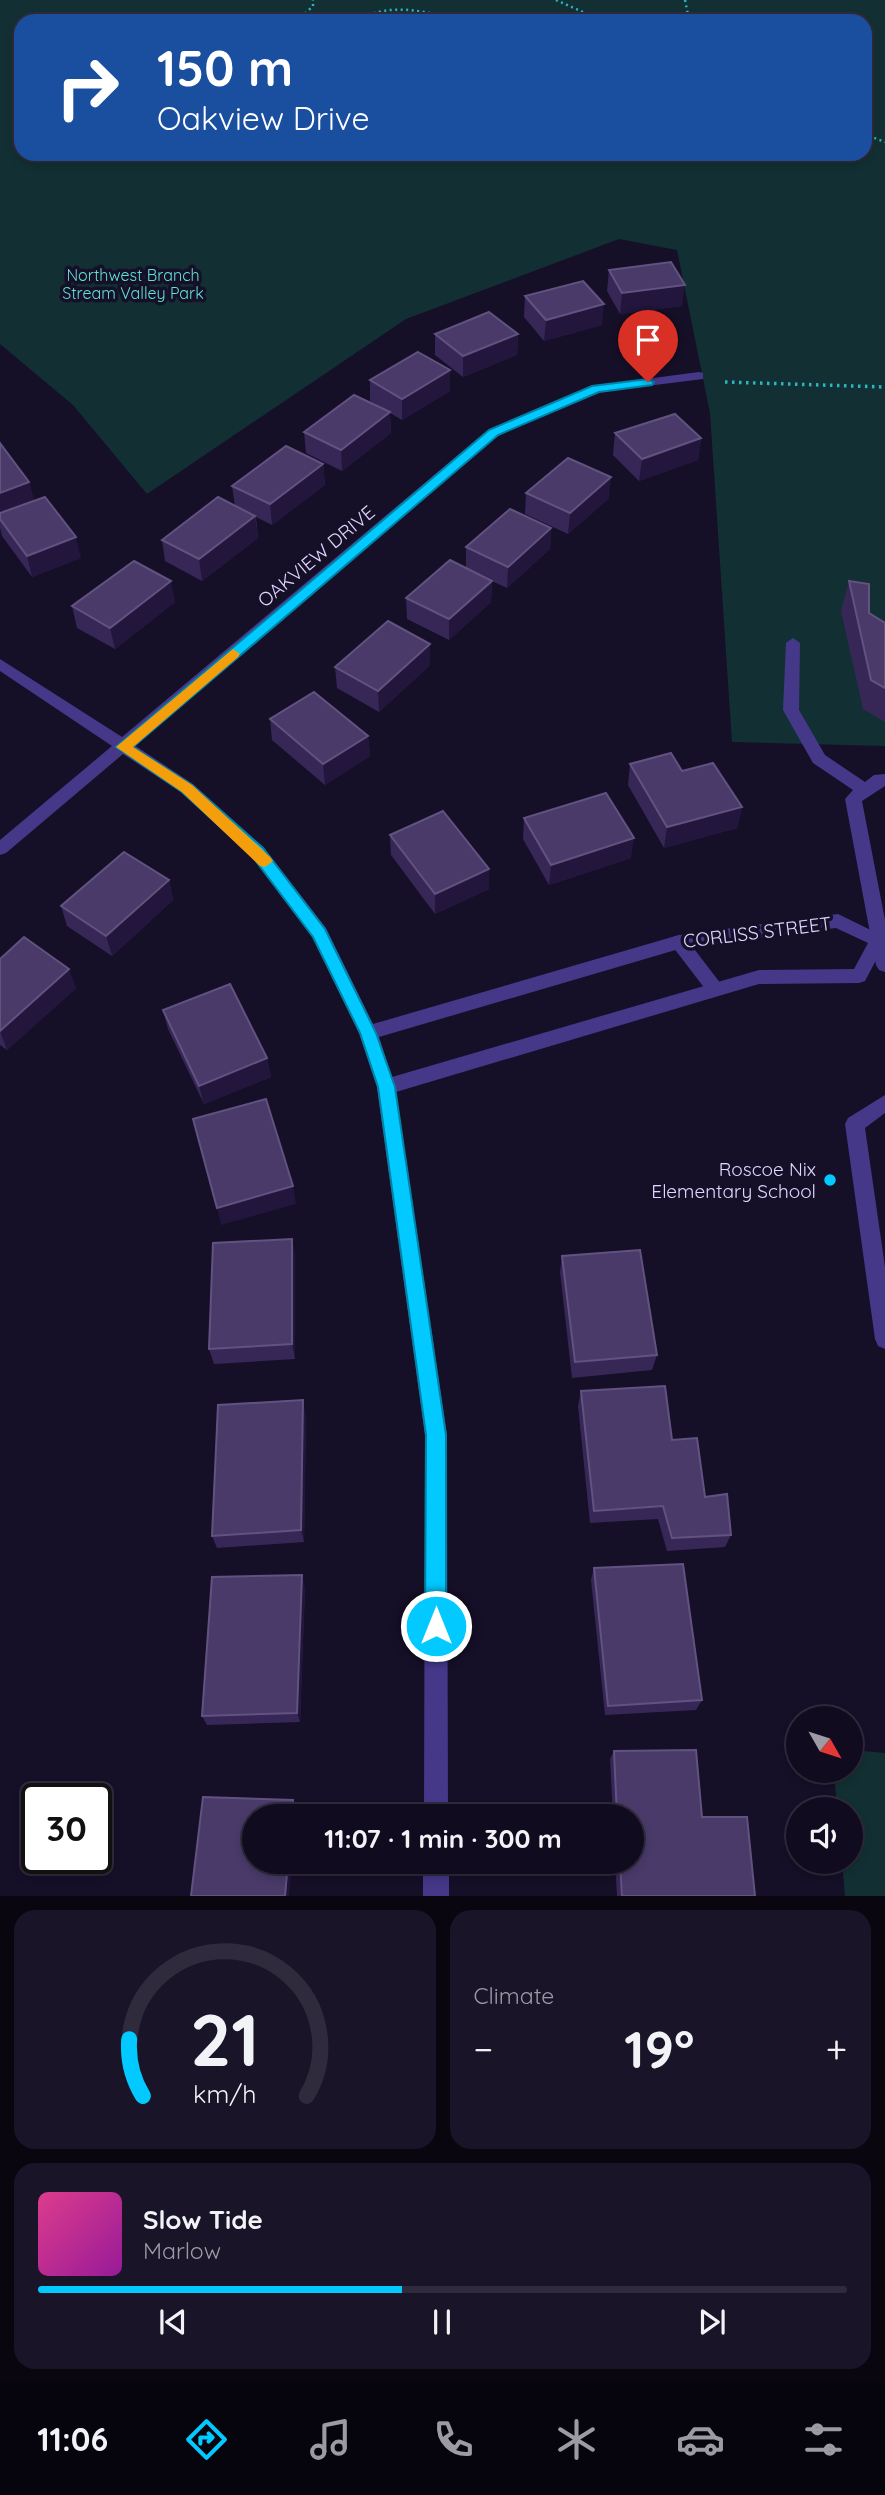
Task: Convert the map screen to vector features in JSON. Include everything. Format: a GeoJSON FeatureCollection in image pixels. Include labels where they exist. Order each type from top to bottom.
{"type":"FeatureCollection","features":[{"type":"Feature","properties":{"kind":"street","name":"OAKVIEW DRIVE"},"geometry":{"type":"LineString","coordinates":[[0,849],[494,432],[596,389],[699,376]]}},
{"type":"Feature","properties":{"kind":"street"},"geometry":{"type":"LineString","coordinates":[[793,643],[791,710],[819,759],[865,790]]}},
{"type":"Feature","properties":{"kind":"street"},"geometry":{"type":"LineString","coordinates":[[0,664],[187,788],[258,852],[320,933],[368,1033],[386,1087],[436,1435],[436,1804]]}},
{"type":"Feature","properties":{"kind":"street"},"geometry":{"type":"LineString","coordinates":[[885,780],[880,779],[853,799],[883,942],[885,965]]}},
{"type":"Feature","properties":{"kind":"street","name":"CORLISS STREET"},"geometry":{"type":"LineString","coordinates":[[368,1033],[679,942],[838,920],[883,942]]}},
{"type":"Feature","properties":{"kind":"street"},"geometry":{"type":"LineString","coordinates":[[679,942],[715,989]]}},
{"type":"Feature","properties":{"kind":"street"},"geometry":{"type":"LineString","coordinates":[[386,1087],[759,977],[859,976],[883,942]]}},
{"type":"Feature","properties":{"kind":"street"},"geometry":{"type":"LineString","coordinates":[[885,1103],[855,1124],[885,1339]]}},
{"type":"Feature","properties":{"kind":"street"},"geometry":{"type":"LineString","coordinates":[[436,1874],[436,1896]]}},
{"type":"Feature","properties":{"kind":"path"},"geometry":{"type":"LineString","coordinates":[[304,14],[313,6],[313,0]]}},
{"type":"Feature","properties":{"kind":"path"},"geometry":{"type":"LineString","coordinates":[[556,0],[587,14]]}},
{"type":"Feature","properties":{"kind":"path"},"geometry":{"type":"LineString","coordinates":[[369,14],[384,9],[437,14]]}},
{"type":"Feature","properties":{"kind":"path"},"geometry":{"type":"LineString","coordinates":[[699,376],[729,383],[885,387]]}},
{"type":"Feature","properties":{"kind":"green space","name":"Northwest Branch Stream Valley Park"},"geometry":{"type":"Polygon","coordinates":[[[0,0],[885,0],[885,746],[732,742],[710,413],[677,250],[619,239],[406,319],[147,494],[73,405],[0,344],[0,0]]]}},
{"type":"Feature","properties":{"kind":"green space"},"geometry":{"type":"Polygon","coordinates":[[[863,1751],[885,1753],[885,1896],[845,1896],[843,1874],[863,1874],[863,1797],[836,1797],[835,1783],[863,1783],[863,1751]]]}},
{"type":"Feature","properties":{"kind":"building"},"geometry":{"type":"Polygon","coordinates":[[[671,262],[685,285],[622,293],[609,270],[671,262]]]}},
{"type":"Feature","properties":{"kind":"building"},"geometry":{"type":"Polygon","coordinates":[[[583,281],[604,304],[546,320],[525,296],[583,281]]]}},
{"type":"Feature","properties":{"kind":"building"},"geometry":{"type":"Polygon","coordinates":[[[489,312],[518,334],[463,356],[435,334],[489,312]]]}},
{"type":"Feature","properties":{"kind":"building"},"geometry":{"type":"Polygon","coordinates":[[[418,352],[450,370],[402,399],[370,380],[418,352]]]}},
{"type":"Feature","properties":{"kind":"building"},"geometry":{"type":"Polygon","coordinates":[[[354,395],[390,412],[341,450],[304,432],[354,395]]]}},
{"type":"Feature","properties":{"kind":"building"},"geometry":{"type":"Polygon","coordinates":[[[675,414],[701,438],[642,459],[615,433],[675,414]]]}},
{"type":"Feature","properties":{"kind":"building"},"geometry":{"type":"Polygon","coordinates":[[[0,443],[29,482],[0,493],[0,443]]]}},
{"type":"Feature","properties":{"kind":"building"},"geometry":{"type":"Polygon","coordinates":[[[286,446],[323,464],[270,504],[232,486],[286,446]]]}},
{"type":"Feature","properties":{"kind":"building"},"geometry":{"type":"Polygon","coordinates":[[[568,458],[611,477],[570,513],[526,493],[568,458]]]}},
{"type":"Feature","properties":{"kind":"building"},"geometry":{"type":"Polygon","coordinates":[[[45,497],[76,537],[27,556],[0,519],[0,513],[45,497]]]}},
{"type":"Feature","properties":{"kind":"building"},"geometry":{"type":"Polygon","coordinates":[[[218,497],[255,516],[199,559],[162,540],[218,497]]]}},
{"type":"Feature","properties":{"kind":"building"},"geometry":{"type":"Polygon","coordinates":[[[510,509],[551,528],[508,567],[466,547],[510,509]]]}},
{"type":"Feature","properties":{"kind":"building"},"geometry":{"type":"Polygon","coordinates":[[[450,560],[492,581],[449,619],[406,598],[450,560]]]}},
{"type":"Feature","properties":{"kind":"building"},"geometry":{"type":"Polygon","coordinates":[[[134,561],[171,581],[110,628],[72,606],[134,561]]]}},
{"type":"Feature","properties":{"kind":"building"},"geometry":{"type":"Polygon","coordinates":[[[849,581],[869,584],[869,613],[885,623],[885,688],[871,680],[849,581]]]}},
{"type":"Feature","properties":{"kind":"building"},"geometry":{"type":"Polygon","coordinates":[[[388,621],[430,644],[378,691],[335,667],[388,621]]]}},
{"type":"Feature","properties":{"kind":"building"},"geometry":{"type":"Polygon","coordinates":[[[314,692],[368,736],[323,764],[270,719],[314,692]]]}},
{"type":"Feature","properties":{"kind":"building"},"geometry":{"type":"Polygon","coordinates":[[[671,753],[682,771],[713,763],[742,807],[667,827],[630,764],[671,753]]]}},
{"type":"Feature","properties":{"kind":"building"},"geometry":{"type":"Polygon","coordinates":[[[606,793],[634,838],[551,865],[524,818],[606,793]]]}},
{"type":"Feature","properties":{"kind":"building"},"geometry":{"type":"Polygon","coordinates":[[[443,811],[489,869],[435,894],[390,835],[443,811]]]}},
{"type":"Feature","properties":{"kind":"building"},"geometry":{"type":"Polygon","coordinates":[[[124,852],[169,880],[106,936],[61,906],[124,852]]]}},
{"type":"Feature","properties":{"kind":"building"},"geometry":{"type":"Polygon","coordinates":[[[24,937],[69,969],[0,1031],[0,959],[24,937]]]}},
{"type":"Feature","properties":{"kind":"building"},"geometry":{"type":"Polygon","coordinates":[[[230,984],[267,1058],[199,1086],[163,1010],[230,984]]]}},
{"type":"Feature","properties":{"kind":"building"},"geometry":{"type":"Polygon","coordinates":[[[266,1099],[293,1186],[217,1208],[193,1119],[266,1099]]]}},
{"type":"Feature","properties":{"kind":"building"},"geometry":{"type":"Polygon","coordinates":[[[292,1239],[292,1344],[209,1349],[213,1243],[292,1239]]]}},
{"type":"Feature","properties":{"kind":"building"},"geometry":{"type":"Polygon","coordinates":[[[640,1250],[657,1355],[575,1362],[562,1256],[640,1250]]]}},
{"type":"Feature","properties":{"kind":"building"},"geometry":{"type":"Polygon","coordinates":[[[665,1386],[672,1440],[697,1438],[705,1497],[727,1494],[731,1535],[672,1538],[663,1506],[594,1511],[581,1391],[665,1386]]]}},
{"type":"Feature","properties":{"kind":"building"},"geometry":{"type":"Polygon","coordinates":[[[303,1400],[301,1530],[212,1536],[218,1405],[303,1400]]]}},
{"type":"Feature","properties":{"kind":"building"},"geometry":{"type":"Polygon","coordinates":[[[683,1564],[702,1700],[608,1706],[594,1568],[683,1564]]]}},
{"type":"Feature","properties":{"kind":"building"},"geometry":{"type":"Polygon","coordinates":[[[302,1575],[297,1713],[202,1716],[212,1577],[302,1575]]]}},
{"type":"Feature","properties":{"kind":"building"},"geometry":{"type":"Polygon","coordinates":[[[696,1750],[702,1817],[747,1817],[755,1896],[622,1896],[621,1874],[644,1874],[644,1804],[616,1804],[614,1751],[696,1750]]]}},
{"type":"Feature","properties":{"kind":"building"},"geometry":{"type":"Polygon","coordinates":[[[203,1797],[293,1800],[292,1804],[242,1804],[242,1874],[287,1874],[285,1896],[191,1896],[203,1797]]]}},
{"type":"Feature","properties":{"kind":"slow traffic"},"geometry":{"type":"LineString","coordinates":[[233,654],[123,747],[187,788],[265,861]]}},
{"type":"Feature","properties":{"kind":"place","name":"Roscoe Nix Elementary School"},"geometry":{"type":"Point","coordinates":[830,1180]}},
{"type":"Feature","properties":{"kind":"route"},"geometry":{"type":"LineString","coordinates":[[436,1626],[436,1435],[386,1087],[368,1033],[320,933],[258,852],[187,788],[123,747],[494,432],[596,389],[648,382]]}}]}
